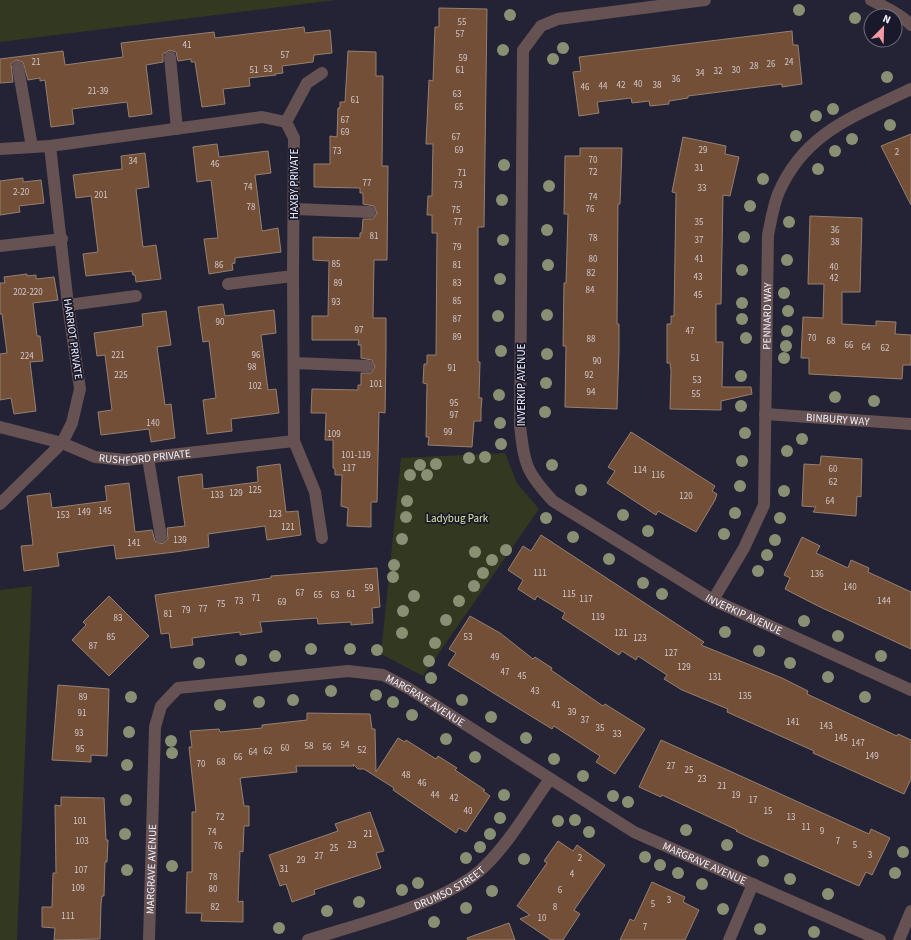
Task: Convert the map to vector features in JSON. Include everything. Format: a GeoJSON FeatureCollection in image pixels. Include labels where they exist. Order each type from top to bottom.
{"type":"FeatureCollection","features":[{"type":"Feature","properties":{"kind":"street","name":"INVERKIP AVENUE"},"geometry":{"type":"LineString","coordinates":[[705,0],[558,19],[541,26],[523,50],[520,425],[525,461],[534,481],[553,501],[713,600],[911,690]]}},
{"type":"Feature","properties":{"kind":"street"},"geometry":{"type":"LineString","coordinates":[[871,0],[892,11],[911,25]]}},
{"type":"Feature","properties":{"kind":"street"},"geometry":{"type":"LineString","coordinates":[[170,57],[177,129]]}},
{"type":"Feature","properties":{"kind":"street"},"geometry":{"type":"LineString","coordinates":[[18,67],[32,147]]}},
{"type":"Feature","properties":{"kind":"street"},"geometry":{"type":"LineString","coordinates":[[0,148],[50,146],[262,117],[286,122],[307,83],[322,73]]}},
{"type":"Feature","properties":{"kind":"street","name":"PENNARD WAY"},"geometry":{"type":"LineString","coordinates":[[713,600],[744,548],[764,505],[768,235],[778,194],[803,152],[822,135],[843,122],[911,89]]}},
{"type":"Feature","properties":{"kind":"street","name":"HAXBY PRIVATE"},"geometry":{"type":"LineString","coordinates":[[286,122],[294,138],[294,441]]}},
{"type":"Feature","properties":{"kind":"street","name":"HARRIOT PRIVATE"},"geometry":{"type":"LineString","coordinates":[[0,504],[62,443],[72,423],[80,389],[68,305],[62,239],[50,146]]}},
{"type":"Feature","properties":{"kind":"street"},"geometry":{"type":"LineString","coordinates":[[295,209],[370,212]]}},
{"type":"Feature","properties":{"kind":"street"},"geometry":{"type":"LineString","coordinates":[[0,246],[62,239]]}},
{"type":"Feature","properties":{"kind":"street"},"geometry":{"type":"LineString","coordinates":[[228,284],[293,276]]}},
{"type":"Feature","properties":{"kind":"street"},"geometry":{"type":"LineString","coordinates":[[68,305],[136,296]]}},
{"type":"Feature","properties":{"kind":"street"},"geometry":{"type":"LineString","coordinates":[[295,363],[368,366]]}},
{"type":"Feature","properties":{"kind":"street","name":"BINBURY WAY"},"geometry":{"type":"LineString","coordinates":[[765,414],[911,424]]}},
{"type":"Feature","properties":{"kind":"street","name":"RUSHFORD PRIVATE"},"geometry":{"type":"LineString","coordinates":[[0,427],[62,443],[95,457],[126,460],[294,441]]}},
{"type":"Feature","properties":{"kind":"street"},"geometry":{"type":"LineString","coordinates":[[294,441],[315,492],[322,538]]}},
{"type":"Feature","properties":{"kind":"street"},"geometry":{"type":"LineString","coordinates":[[148,458],[161,536]]}},
{"type":"Feature","properties":{"kind":"street","name":"MARGRAVE AVENUE"},"geometry":{"type":"LineString","coordinates":[[149,940],[155,727],[161,706],[178,688],[348,671],[383,674],[408,688],[634,832],[880,940]]}},
{"type":"Feature","properties":{"kind":"street","name":"DRUMSO STREET"},"geometry":{"type":"LineString","coordinates":[[308,940],[427,901],[460,885],[483,868],[500,850],[550,779]]}},
{"type":"Feature","properties":{"kind":"street"},"geometry":{"type":"LineString","coordinates":[[729,940],[753,884]]}},
{"type":"Feature","properties":{"kind":"street"},"geometry":{"type":"LineString","coordinates":[[900,940],[911,911]]}},
{"type":"Feature","properties":{"kind":"green space"},"geometry":{"type":"Polygon","coordinates":[[[0,0],[336,0],[0,42],[0,0]]]}},
{"type":"Feature","properties":{"kind":"green space","name":"Ladybug Park"},"geometry":{"type":"Polygon","coordinates":[[[505,453],[517,483],[539,509],[423,676],[381,654],[401,458],[505,453]]]}},
{"type":"Feature","properties":{"kind":"green space"},"geometry":{"type":"Polygon","coordinates":[[[32,586],[17,940],[0,940],[0,590],[32,586]]]}},
{"type":"Feature","properties":{"kind":"building"},"geometry":{"type":"Polygon","coordinates":[[[439,8],[487,9],[484,227],[478,227],[478,362],[480,362],[479,398],[482,398],[481,421],[474,421],[472,447],[428,445],[429,437],[426,437],[427,384],[423,383],[424,364],[427,364],[427,355],[436,355],[437,233],[432,233],[432,215],[427,215],[428,196],[432,196],[433,144],[426,144],[429,80],[433,81],[435,27],[439,27],[439,8]]]}},
{"type":"Feature","properties":{"kind":"building"},"geometry":{"type":"Polygon","coordinates":[[[304,27],[305,33],[330,30],[332,53],[314,55],[313,62],[282,66],[283,73],[249,78],[250,86],[223,89],[225,104],[202,107],[195,62],[191,62],[191,59],[178,61],[176,52],[170,50],[163,54],[163,62],[146,65],[152,114],[129,117],[127,102],[72,109],[74,124],[51,127],[45,80],[40,81],[40,78],[28,80],[23,62],[16,60],[11,64],[13,82],[0,83],[0,59],[63,51],[65,65],[123,57],[121,43],[214,32],[215,38],[304,27]]]}},
{"type":"Feature","properties":{"kind":"building"},"geometry":{"type":"Polygon","coordinates":[[[792,31],[793,45],[798,45],[802,84],[782,87],[782,84],[688,96],[688,98],[669,101],[669,104],[650,106],[649,101],[632,103],[631,98],[597,102],[599,113],[579,116],[573,72],[581,71],[579,57],[792,31]]]}},
{"type":"Feature","properties":{"kind":"building"},"geometry":{"type":"Polygon","coordinates":[[[348,51],[376,52],[376,76],[383,76],[382,166],[388,166],[387,260],[374,260],[373,318],[386,318],[386,353],[385,413],[379,412],[377,502],[371,502],[371,527],[347,526],[348,508],[341,506],[342,475],[335,475],[335,469],[333,468],[333,440],[325,440],[326,413],[311,413],[312,389],[358,390],[358,385],[361,385],[361,373],[371,373],[375,367],[372,360],[361,358],[361,345],[358,345],[359,340],[312,340],[312,316],[328,316],[329,261],[313,260],[313,237],[360,238],[363,219],[373,219],[377,213],[374,206],[363,204],[363,193],[360,193],[360,188],[314,187],[314,164],[330,164],[330,136],[337,137],[338,108],[340,108],[340,102],[345,102],[348,51]]]}},
{"type":"Feature","properties":{"kind":"building"},"geometry":{"type":"Polygon","coordinates":[[[911,134],[911,205],[881,146],[911,134]]]}},
{"type":"Feature","properties":{"kind":"building"},"geometry":{"type":"Polygon","coordinates":[[[683,137],[726,146],[725,154],[739,157],[730,196],[723,195],[721,304],[716,304],[716,342],[723,342],[722,387],[751,387],[752,394],[721,401],[721,410],[670,409],[671,371],[670,363],[667,363],[667,324],[671,324],[671,316],[674,316],[676,193],[672,192],[683,137]]]}},
{"type":"Feature","properties":{"kind":"building"},"geometry":{"type":"Polygon","coordinates":[[[217,144],[219,157],[268,151],[271,173],[255,175],[262,231],[278,228],[281,252],[235,258],[235,263],[232,264],[233,270],[209,274],[204,239],[218,238],[211,180],[197,182],[193,147],[217,144]]]}},
{"type":"Feature","properties":{"kind":"building"},"geometry":{"type":"Polygon","coordinates":[[[580,148],[622,148],[620,204],[618,204],[617,324],[619,324],[619,351],[617,409],[565,407],[566,346],[563,346],[564,283],[566,283],[568,214],[564,214],[565,156],[580,156],[580,148]]]}},
{"type":"Feature","properties":{"kind":"building"},"geometry":{"type":"Polygon","coordinates":[[[145,153],[149,187],[136,189],[143,247],[156,245],[161,279],[136,282],[135,275],[133,275],[132,271],[86,276],[83,254],[98,252],[91,196],[76,198],[73,175],[122,169],[121,156],[145,153]]]}},
{"type":"Feature","properties":{"kind":"building"},"geometry":{"type":"Polygon","coordinates":[[[23,178],[23,182],[41,180],[44,203],[19,206],[20,212],[0,215],[0,181],[23,178]]]}},
{"type":"Feature","properties":{"kind":"building"},"geometry":{"type":"Polygon","coordinates":[[[810,216],[862,218],[860,292],[842,292],[842,324],[876,326],[876,321],[896,322],[895,334],[911,335],[911,365],[903,365],[902,379],[809,374],[809,358],[801,358],[803,317],[823,318],[824,284],[808,284],[810,216]]]}},
{"type":"Feature","properties":{"kind":"building"},"geometry":{"type":"Polygon","coordinates":[[[27,274],[27,276],[36,275],[36,279],[54,277],[58,300],[33,303],[37,336],[40,336],[43,361],[30,362],[36,411],[14,414],[11,398],[0,400],[0,354],[7,353],[2,314],[0,314],[0,283],[5,283],[4,277],[27,274]]]}},
{"type":"Feature","properties":{"kind":"building"},"geometry":{"type":"Polygon","coordinates":[[[223,304],[225,316],[274,310],[276,333],[261,335],[268,390],[276,389],[279,413],[231,419],[232,431],[207,434],[203,400],[216,398],[209,341],[203,342],[198,307],[223,304]]]}},
{"type":"Feature","properties":{"kind":"building"},"geometry":{"type":"Polygon","coordinates":[[[166,311],[171,345],[157,347],[165,405],[171,404],[175,438],[151,442],[149,429],[101,435],[98,412],[112,410],[105,355],[97,356],[94,333],[143,326],[142,314],[166,311]]]}},
{"type":"Feature","properties":{"kind":"building"},"geometry":{"type":"Polygon","coordinates":[[[631,432],[715,486],[712,491],[717,494],[715,500],[696,532],[658,511],[656,515],[607,483],[615,471],[608,467],[631,432]]]}},
{"type":"Feature","properties":{"kind":"building"},"geometry":{"type":"Polygon","coordinates":[[[821,456],[862,459],[861,497],[857,496],[856,516],[813,512],[816,507],[802,506],[804,464],[820,465],[821,456]]]}},
{"type":"Feature","properties":{"kind":"building"},"geometry":{"type":"Polygon","coordinates":[[[280,464],[286,512],[298,511],[301,535],[267,540],[265,526],[208,534],[209,547],[116,559],[114,545],[57,553],[59,566],[24,571],[21,546],[33,545],[27,496],[50,493],[52,508],[107,501],[105,486],[129,483],[135,532],[152,530],[155,541],[162,544],[168,539],[167,528],[185,526],[178,477],[202,474],[203,489],[258,482],[257,467],[280,464]]]}},
{"type":"Feature","properties":{"kind":"building"},"geometry":{"type":"Polygon","coordinates":[[[541,535],[704,642],[701,645],[782,678],[808,691],[807,694],[897,736],[898,734],[911,740],[911,779],[904,794],[727,712],[728,709],[682,690],[664,679],[667,675],[638,656],[636,660],[622,651],[619,655],[562,618],[565,613],[537,596],[535,600],[518,589],[523,580],[508,570],[523,546],[531,551],[541,535]]]}},
{"type":"Feature","properties":{"kind":"building"},"geometry":{"type":"Polygon","coordinates":[[[802,537],[820,546],[816,553],[848,568],[851,560],[869,568],[868,572],[911,592],[911,649],[785,589],[790,578],[784,575],[802,537]]]}},
{"type":"Feature","properties":{"kind":"building"},"geometry":{"type":"Polygon","coordinates":[[[377,568],[380,607],[372,608],[373,623],[351,625],[351,622],[318,624],[317,618],[260,622],[262,632],[240,635],[240,632],[192,638],[193,645],[171,648],[169,633],[161,634],[155,595],[271,578],[271,576],[377,568]]]}},
{"type":"Feature","properties":{"kind":"building"},"geometry":{"type":"Polygon","coordinates":[[[109,596],[149,636],[109,676],[72,640],[86,625],[83,622],[109,596]]]}},
{"type":"Feature","properties":{"kind":"building"},"geometry":{"type":"Polygon","coordinates":[[[470,616],[500,633],[533,659],[535,657],[552,668],[551,670],[603,706],[605,704],[645,729],[615,774],[596,762],[600,756],[554,726],[552,729],[448,665],[456,653],[449,649],[470,616]]]}},
{"type":"Feature","properties":{"kind":"building"},"geometry":{"type":"Polygon","coordinates":[[[58,685],[109,689],[107,756],[91,755],[91,762],[52,760],[58,685]]]}},
{"type":"Feature","properties":{"kind":"building"},"geometry":{"type":"Polygon","coordinates":[[[307,713],[370,714],[372,729],[375,729],[376,772],[398,738],[405,742],[406,740],[436,759],[438,756],[457,768],[455,770],[485,790],[483,791],[490,796],[466,832],[459,828],[456,833],[393,790],[394,788],[364,769],[358,769],[353,764],[354,766],[296,766],[297,772],[240,778],[244,806],[249,806],[249,826],[244,826],[243,852],[240,851],[238,902],[243,901],[243,922],[201,921],[202,913],[186,913],[187,872],[192,872],[192,812],[196,812],[189,747],[192,747],[190,731],[219,729],[220,732],[262,728],[262,725],[307,720],[307,713]]]}},
{"type":"Feature","properties":{"kind":"building"},"geometry":{"type":"Polygon","coordinates":[[[661,740],[869,834],[871,829],[890,838],[872,875],[866,872],[859,886],[746,836],[736,831],[737,830],[662,795],[661,797],[639,787],[661,740]]]}},
{"type":"Feature","properties":{"kind":"building"},"geometry":{"type":"Polygon","coordinates":[[[61,797],[104,798],[106,840],[108,840],[107,862],[105,862],[104,896],[102,896],[101,904],[100,939],[54,940],[55,928],[42,927],[42,907],[52,907],[53,873],[56,873],[55,805],[61,806],[61,797]]]}},
{"type":"Feature","properties":{"kind":"building"},"geometry":{"type":"Polygon","coordinates":[[[370,812],[384,851],[376,853],[381,868],[314,890],[315,894],[292,902],[286,884],[280,886],[269,855],[338,831],[335,824],[370,812]]]}},
{"type":"Feature","properties":{"kind":"building"},"geometry":{"type":"Polygon","coordinates":[[[558,841],[573,851],[577,845],[605,865],[574,910],[580,914],[563,940],[551,940],[520,919],[530,915],[517,906],[547,863],[544,861],[558,841]]]}},
{"type":"Feature","properties":{"kind":"building"},"geometry":{"type":"Polygon","coordinates":[[[652,882],[685,897],[683,902],[699,910],[685,940],[620,940],[630,919],[634,921],[652,882]]]}},
{"type":"Feature","properties":{"kind":"building"},"geometry":{"type":"Polygon","coordinates":[[[509,923],[515,940],[468,940],[467,938],[509,923]]]}}]}
